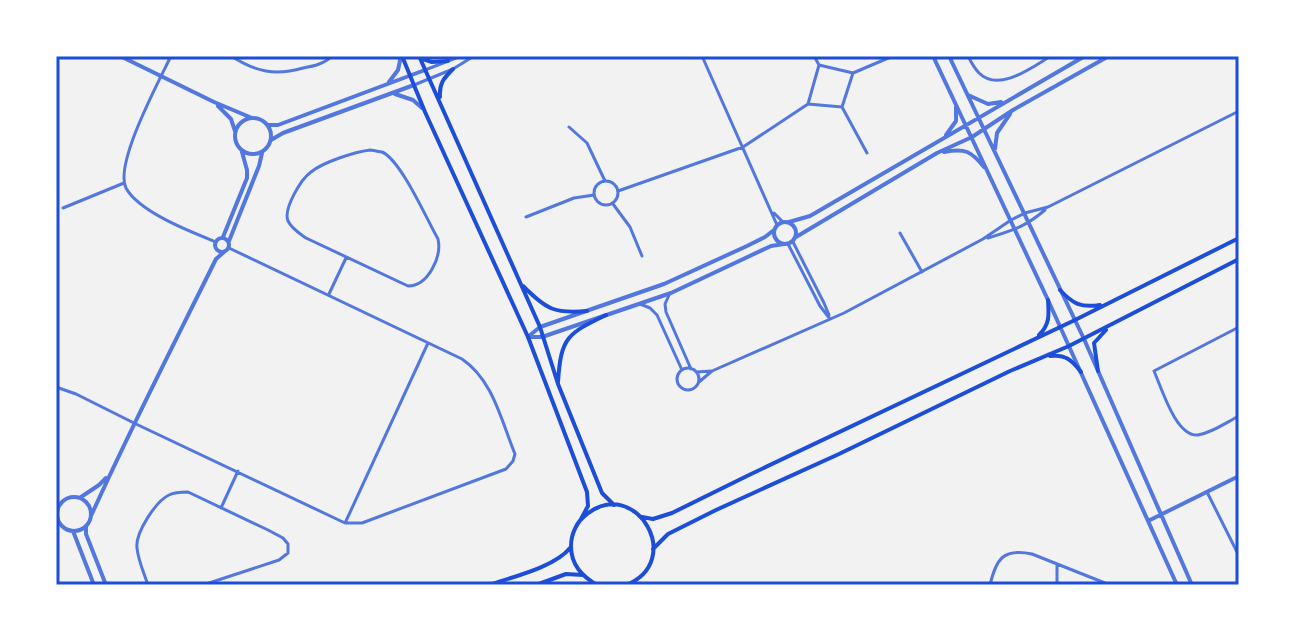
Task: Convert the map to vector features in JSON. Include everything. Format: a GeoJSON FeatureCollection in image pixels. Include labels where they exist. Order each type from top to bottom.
{"type":"FeatureCollection","features":[{"type":"Feature","properties":{"kind":"main road"},"geometry":{"type":"LineString","coordinates":[[401,56],[528,337],[587,492],[588,506],[574,529],[571,546],[577,568],[597,585]]}},
{"type":"Feature","properties":{"kind":"main road"},"geometry":{"type":"LineString","coordinates":[[419,57],[432,62],[448,61]]}},
{"type":"Feature","properties":{"kind":"main road"},"geometry":{"type":"LineString","coordinates":[[419,57],[540,327],[558,384],[602,493],[614,505]]}},
{"type":"Feature","properties":{"kind":"main road"},"geometry":{"type":"LineString","coordinates":[[440,103],[441,81],[453,69]]}},
{"type":"Feature","properties":{"kind":"main road"},"geometry":{"type":"LineString","coordinates":[[581,519],[596,508],[614,505],[653,519],[672,513],[1239,238]]}},
{"type":"Feature","properties":{"kind":"main road"},"geometry":{"type":"LineString","coordinates":[[653,549],[668,534],[716,510],[1084,339],[1239,259]]}},
{"type":"Feature","properties":{"kind":"main road"},"geometry":{"type":"LineString","coordinates":[[521,284],[553,310],[570,313],[587,311]]}},
{"type":"Feature","properties":{"kind":"main road"},"geometry":{"type":"LineString","coordinates":[[1060,290],[1079,306],[1106,304]]}},
{"type":"Feature","properties":{"kind":"main road"},"geometry":{"type":"LineString","coordinates":[[1035,338],[1047,326],[1048,300]]}},
{"type":"Feature","properties":{"kind":"main road"},"geometry":{"type":"LineString","coordinates":[[558,384],[564,343],[579,329],[606,315]]}},
{"type":"Feature","properties":{"kind":"main road"},"geometry":{"type":"LineString","coordinates":[[1098,371],[1094,343],[1118,321]]}},
{"type":"Feature","properties":{"kind":"main road"},"geometry":{"type":"LineString","coordinates":[[1040,358],[1063,356],[1074,362],[1081,372]]}},
{"type":"Feature","properties":{"kind":"main road"},"geometry":{"type":"LineString","coordinates":[[639,585],[649,566],[653,549],[651,532],[642,517]]}},
{"type":"Feature","properties":{"kind":"main road"},"geometry":{"type":"LineString","coordinates":[[489,585],[563,556],[571,546]]}},
{"type":"Feature","properties":{"kind":"main road"},"geometry":{"type":"LineString","coordinates":[[536,585],[566,574],[583,575]]}},
{"type":"Feature","properties":{"kind":"main road"},"geometry":{"type":"LineString","coordinates":[[626,585],[643,574]]}},
{"type":"Feature","properties":{"kind":"street"},"geometry":{"type":"LineString","coordinates":[[120,56],[214,102],[259,119],[270,130],[271,140]]}},
{"type":"Feature","properties":{"kind":"street"},"geometry":{"type":"LineString","coordinates":[[171,56],[127,155],[124,183],[141,204],[165,219],[216,242]]}},
{"type":"Feature","properties":{"kind":"street"},"geometry":{"type":"LineString","coordinates":[[231,56],[245,65],[269,73],[286,73],[319,64],[332,56]]}},
{"type":"Feature","properties":{"kind":"street"},"geometry":{"type":"LineString","coordinates":[[388,83],[398,70],[401,56]]}},
{"type":"Feature","properties":{"kind":"street"},"geometry":{"type":"LineString","coordinates":[[267,125],[278,125],[461,56]]}},
{"type":"Feature","properties":{"kind":"street"},"geometry":{"type":"LineString","coordinates":[[241,150],[251,155],[262,152],[271,140],[283,133],[414,85],[453,69],[474,56]]}},
{"type":"Feature","properties":{"kind":"street"},"geometry":{"type":"LineString","coordinates":[[702,56],[770,207],[781,225],[796,230],[790,242]]}},
{"type":"Feature","properties":{"kind":"street"},"geometry":{"type":"LineString","coordinates":[[808,104],[819,65],[814,56]]}},
{"type":"Feature","properties":{"kind":"street"},"geometry":{"type":"LineString","coordinates":[[819,65],[853,73],[893,56]]}},
{"type":"Feature","properties":{"kind":"street"},"geometry":{"type":"LineString","coordinates":[[933,56],[1177,585]]}},
{"type":"Feature","properties":{"kind":"street"},"geometry":{"type":"LineString","coordinates":[[949,56],[1084,339],[1192,585]]}},
{"type":"Feature","properties":{"kind":"street"},"geometry":{"type":"LineString","coordinates":[[968,56],[976,71],[986,78],[998,80],[1016,76],[1051,56]]}},
{"type":"Feature","properties":{"kind":"street"},"geometry":{"type":"LineString","coordinates":[[528,337],[540,327],[664,284],[765,237],[781,225],[810,216],[1085,56]]}},
{"type":"Feature","properties":{"kind":"street"},"geometry":{"type":"LineString","coordinates":[[528,337],[542,337],[671,293],[771,246],[790,242],[937,153],[972,137],[1109,56]]}},
{"type":"Feature","properties":{"kind":"street"},"geometry":{"type":"LineString","coordinates":[[853,73],[842,107],[867,153]]}},
{"type":"Feature","properties":{"kind":"street"},"geometry":{"type":"LineString","coordinates":[[392,93],[413,100],[425,112]]}},
{"type":"Feature","properties":{"kind":"street"},"geometry":{"type":"LineString","coordinates":[[967,95],[988,104],[1007,100]]}},
{"type":"Feature","properties":{"kind":"street"},"geometry":{"type":"LineString","coordinates":[[214,102],[231,119],[235,142],[247,170],[247,178],[223,237],[216,242]]}},
{"type":"Feature","properties":{"kind":"street"},"geometry":{"type":"LineString","coordinates":[[618,191],[743,147],[808,104],[842,107]]}},
{"type":"Feature","properties":{"kind":"street"},"geometry":{"type":"LineString","coordinates":[[940,141],[953,128],[956,105]]}},
{"type":"Feature","properties":{"kind":"street"},"geometry":{"type":"LineString","coordinates":[[998,159],[995,150],[997,133],[1013,110]]}},
{"type":"Feature","properties":{"kind":"street"},"geometry":{"type":"LineString","coordinates":[[682,370],[677,378],[681,388],[691,390],[712,371],[830,319],[983,239],[1011,220],[1048,207],[1239,111]]}},
{"type":"Feature","properties":{"kind":"street"},"geometry":{"type":"LineString","coordinates":[[235,132],[241,122],[252,118]]}},
{"type":"Feature","properties":{"kind":"street"},"geometry":{"type":"LineString","coordinates":[[569,127],[587,143],[605,181],[613,184],[618,191],[618,196],[609,205],[601,205],[594,195],[596,186],[605,181]]}},
{"type":"Feature","properties":{"kind":"street"},"geometry":{"type":"LineString","coordinates":[[937,153],[962,150],[976,158],[988,172]]}},
{"type":"Feature","properties":{"kind":"street"},"geometry":{"type":"LineString","coordinates":[[229,248],[262,152]]}},
{"type":"Feature","properties":{"kind":"street"},"geometry":{"type":"LineString","coordinates":[[357,152],[382,152],[400,169],[438,239],[439,255],[424,282],[416,286],[408,286],[346,258],[295,231],[287,213],[294,194],[311,171],[357,152]]}},
{"type":"Feature","properties":{"kind":"street"},"geometry":{"type":"LineString","coordinates":[[63,208],[124,183]]}},
{"type":"Feature","properties":{"kind":"street"},"geometry":{"type":"LineString","coordinates":[[526,217],[574,198],[594,195]]}},
{"type":"Feature","properties":{"kind":"street"},"geometry":{"type":"LineString","coordinates":[[613,203],[630,227],[642,256]]}},
{"type":"Feature","properties":{"kind":"street"},"geometry":{"type":"LineString","coordinates":[[983,239],[1015,230],[1048,207]]}},
{"type":"Feature","properties":{"kind":"street"},"geometry":{"type":"LineString","coordinates":[[781,225],[776,239],[790,242]]}},
{"type":"Feature","properties":{"kind":"street"},"geometry":{"type":"LineString","coordinates":[[900,233],[922,272]]}},
{"type":"Feature","properties":{"kind":"street"},"geometry":{"type":"LineString","coordinates":[[223,237],[229,241]]}},
{"type":"Feature","properties":{"kind":"street"},"geometry":{"type":"LineString","coordinates":[[106,585],[86,527],[216,259],[216,242]]}},
{"type":"Feature","properties":{"kind":"street"},"geometry":{"type":"LineString","coordinates":[[790,242],[820,306],[830,319]]}},
{"type":"Feature","properties":{"kind":"street"},"geometry":{"type":"LineString","coordinates":[[216,259],[229,248]]}},
{"type":"Feature","properties":{"kind":"street"},"geometry":{"type":"LineString","coordinates":[[56,387],[345,523],[362,523],[506,469],[513,461],[515,454],[488,387],[474,368],[462,359],[229,248]]}},
{"type":"Feature","properties":{"kind":"street"},"geometry":{"type":"LineString","coordinates":[[217,250],[224,252]]}},
{"type":"Feature","properties":{"kind":"street"},"geometry":{"type":"LineString","coordinates":[[329,296],[346,258]]}},
{"type":"Feature","properties":{"kind":"street"},"geometry":{"type":"LineString","coordinates":[[671,293],[665,304],[666,312],[691,369],[696,372],[712,371]]}},
{"type":"Feature","properties":{"kind":"street"},"geometry":{"type":"LineString","coordinates":[[640,304],[657,315],[682,370]]}},
{"type":"Feature","properties":{"kind":"street"},"geometry":{"type":"LineString","coordinates":[[1239,327],[1154,371],[1174,416],[1185,432],[1195,435],[1205,433],[1239,416]]}},
{"type":"Feature","properties":{"kind":"street"},"geometry":{"type":"LineString","coordinates":[[345,523],[428,343]]}},
{"type":"Feature","properties":{"kind":"street"},"geometry":{"type":"LineString","coordinates":[[682,370],[691,369]]}},
{"type":"Feature","properties":{"kind":"street"},"geometry":{"type":"LineString","coordinates":[[696,372],[699,382]]}},
{"type":"Feature","properties":{"kind":"street"},"geometry":{"type":"LineString","coordinates":[[221,508],[238,471]]}},
{"type":"Feature","properties":{"kind":"street"},"geometry":{"type":"LineString","coordinates":[[80,498],[110,474]]}},
{"type":"Feature","properties":{"kind":"street"},"geometry":{"type":"LineString","coordinates":[[1148,521],[1239,476]]}},
{"type":"Feature","properties":{"kind":"street"},"geometry":{"type":"LineString","coordinates":[[148,585],[136,544],[158,503],[167,495],[177,492],[188,492],[283,538],[288,544],[289,549],[279,560],[203,585]]}},
{"type":"Feature","properties":{"kind":"street"},"geometry":{"type":"LineString","coordinates":[[1207,492],[1239,556]]}},
{"type":"Feature","properties":{"kind":"street"},"geometry":{"type":"LineString","coordinates":[[86,527],[73,531],[64,528],[57,520],[59,503],[70,497],[80,498],[90,507],[91,516]]}},
{"type":"Feature","properties":{"kind":"street"},"geometry":{"type":"LineString","coordinates":[[73,531],[94,585]]}},
{"type":"Feature","properties":{"kind":"street"},"geometry":{"type":"LineString","coordinates":[[1234,545],[1239,542]]}},
{"type":"Feature","properties":{"kind":"street"},"geometry":{"type":"LineString","coordinates":[[990,585],[999,560],[1020,552],[1110,585]]}},
{"type":"Feature","properties":{"kind":"street"},"geometry":{"type":"LineString","coordinates":[[1057,565],[1057,585]]}}]}
